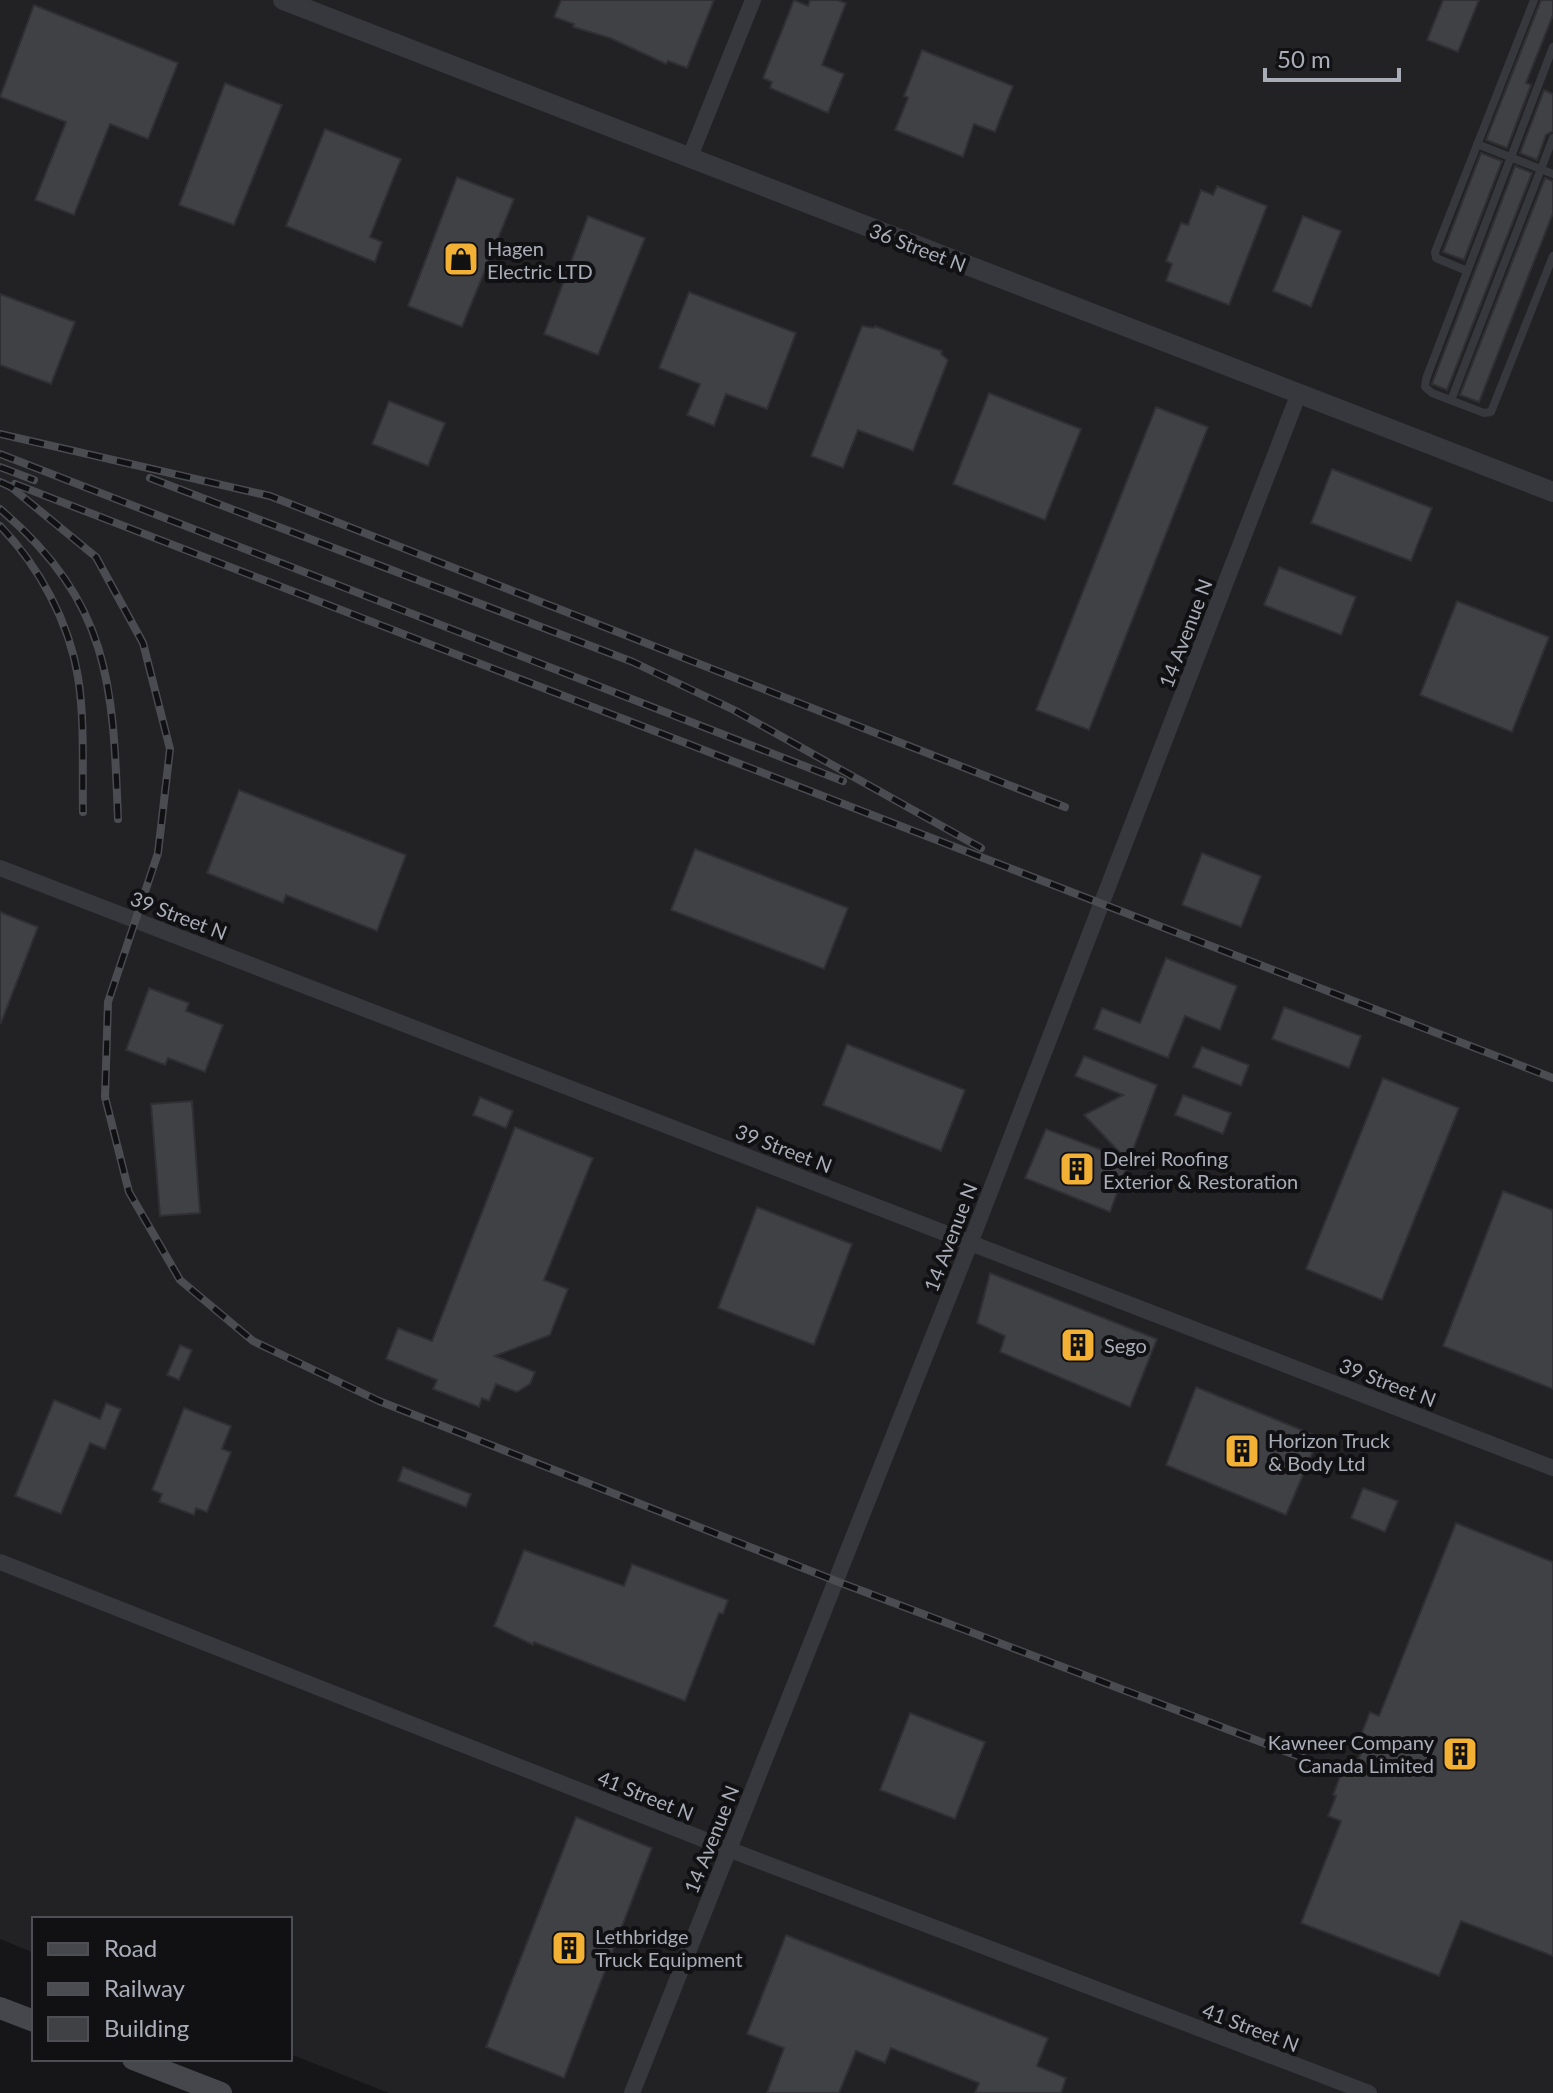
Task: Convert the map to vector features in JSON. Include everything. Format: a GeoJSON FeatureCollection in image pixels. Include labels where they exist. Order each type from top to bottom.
{"type":"FeatureCollection","features":[{"type":"Feature","properties":{"kind":"main road"},"geometry":{"type":"LineString","coordinates":[[0,2008],[32,2020]]}},
{"type":"Feature","properties":{"kind":"main road"},"geometry":{"type":"LineString","coordinates":[[138,2061],[221,2093]]}},
{"type":"Feature","properties":{"kind":"street","name":"36 Street N"},"geometry":{"type":"LineString","coordinates":[[283,0],[1553,492]]}},
{"type":"Feature","properties":{"kind":"street"},"geometry":{"type":"LineString","coordinates":[[689,159],[753,0]]}},
{"type":"Feature","properties":{"kind":"street","name":"14 Avenue N"},"geometry":{"type":"LineString","coordinates":[[632,2093],[971,1241],[1299,393]]}},
{"type":"Feature","properties":{"kind":"street","name":"39 Street N"},"geometry":{"type":"LineString","coordinates":[[0,868],[1553,1468]]}},
{"type":"Feature","properties":{"kind":"street","name":"41 Street N"},"geometry":{"type":"LineString","coordinates":[[0,1562],[728,1849],[1369,2093]]}},
{"type":"Feature","properties":{"kind":"lane"},"geometry":{"type":"LineString","coordinates":[[1467,271],[1440,261],[1435,252],[1534,0]]}},
{"type":"Feature","properties":{"kind":"lane"},"geometry":{"type":"LineString","coordinates":[[1553,47],[1425,387],[1432,393],[1484,413],[1491,412],[1553,256]]}},
{"type":"Feature","properties":{"kind":"lane"},"geometry":{"type":"LineString","coordinates":[[1541,79],[1553,84]]}},
{"type":"Feature","properties":{"kind":"lane"},"geometry":{"type":"LineString","coordinates":[[1451,400],[1553,138]]}},
{"type":"Feature","properties":{"kind":"lane"},"geometry":{"type":"LineString","coordinates":[[1477,144],[1553,174]]}},
{"type":"Feature","properties":{"kind":"shaded area"},"geometry":{"type":"Polygon","coordinates":[[[0,0],[1553,0],[1553,2093],[389,2093],[292,2055],[292,1917],[32,1917],[32,1952],[0,1939],[0,0]]]}},
{"type":"Feature","properties":{"kind":"building"},"geometry":{"type":"Polygon","coordinates":[[[561,0],[714,0],[687,68],[668,61],[666,64],[554,17],[561,0]]]}},
{"type":"Feature","properties":{"kind":"building"},"geometry":{"type":"Polygon","coordinates":[[[794,0],[808,6],[810,0],[846,3],[822,65],[844,74],[828,113],[770,88],[772,82],[763,78],[794,0]]]}},
{"type":"Feature","properties":{"kind":"building"},"geometry":{"type":"Polygon","coordinates":[[[1443,0],[1479,0],[1458,52],[1427,40],[1443,0]]]}},
{"type":"Feature","properties":{"kind":"building"},"geometry":{"type":"Polygon","coordinates":[[[1541,0],[1553,0],[1553,15],[1526,83],[1531,85],[1507,148],[1486,140],[1541,0]]]}},
{"type":"Feature","properties":{"kind":"building"},"geometry":{"type":"Polygon","coordinates":[[[34,5],[178,63],[148,139],[110,124],[74,215],[35,200],[66,122],[0,97],[34,5]]]}},
{"type":"Feature","properties":{"kind":"building"},"geometry":{"type":"Polygon","coordinates":[[[922,50],[1013,86],[995,132],[974,124],[963,157],[895,130],[922,50]]]}},
{"type":"Feature","properties":{"kind":"building"},"geometry":{"type":"Polygon","coordinates":[[[225,83],[282,105],[234,225],[179,205],[225,83]]]}},
{"type":"Feature","properties":{"kind":"building"},"geometry":{"type":"Polygon","coordinates":[[[1544,90],[1553,94],[1553,131],[1546,135],[1537,160],[1520,153],[1544,90]]]}},
{"type":"Feature","properties":{"kind":"building"},"geometry":{"type":"Polygon","coordinates":[[[325,129],[401,159],[370,237],[382,242],[375,262],[286,226],[325,129]]]}},
{"type":"Feature","properties":{"kind":"building"},"geometry":{"type":"Polygon","coordinates":[[[1481,153],[1502,161],[1464,260],[1443,252],[1481,153]]]}},
{"type":"Feature","properties":{"kind":"building"},"geometry":{"type":"Polygon","coordinates":[[[1515,166],[1532,173],[1447,390],[1432,384],[1515,166]]]}},
{"type":"Feature","properties":{"kind":"building"},"geometry":{"type":"Polygon","coordinates":[[[457,177],[514,199],[462,327],[408,306],[457,177]]]}},
{"type":"Feature","properties":{"kind":"building"},"geometry":{"type":"Polygon","coordinates":[[[1545,178],[1553,181],[1553,213],[1479,402],[1460,395],[1545,178]]]}},
{"type":"Feature","properties":{"kind":"building"},"geometry":{"type":"Polygon","coordinates":[[[1217,186],[1267,206],[1229,305],[1166,281],[1172,264],[1166,261],[1181,223],[1188,225],[1201,190],[1213,195],[1217,186]]]}},
{"type":"Feature","properties":{"kind":"building"},"geometry":{"type":"Polygon","coordinates":[[[588,216],[645,238],[598,355],[544,334],[588,216]]]}},
{"type":"Feature","properties":{"kind":"building"},"geometry":{"type":"Polygon","coordinates":[[[1303,216],[1341,231],[1311,307],[1273,291],[1303,216]]]}},
{"type":"Feature","properties":{"kind":"building"},"geometry":{"type":"Polygon","coordinates":[[[689,292],[796,333],[767,409],[726,394],[714,426],[687,415],[700,384],[659,368],[689,292]]]}},
{"type":"Feature","properties":{"kind":"building"},"geometry":{"type":"Polygon","coordinates":[[[0,294],[75,322],[51,384],[0,365],[0,294]]]}},
{"type":"Feature","properties":{"kind":"building"},"geometry":{"type":"Polygon","coordinates":[[[862,326],[875,326],[942,351],[941,354],[948,360],[913,451],[858,430],[843,468],[811,456],[862,326]]]}},
{"type":"Feature","properties":{"kind":"building"},"geometry":{"type":"Polygon","coordinates":[[[989,393],[1081,429],[1045,520],[953,484],[989,393]]]}},
{"type":"Feature","properties":{"kind":"building"},"geometry":{"type":"Polygon","coordinates":[[[389,401],[445,423],[428,466],[372,444],[389,401]]]}},
{"type":"Feature","properties":{"kind":"building"},"geometry":{"type":"Polygon","coordinates":[[[1156,407],[1208,427],[1089,730],[1036,710],[1156,407]]]}},
{"type":"Feature","properties":{"kind":"building"},"geometry":{"type":"Polygon","coordinates":[[[1332,469],[1432,508],[1411,561],[1311,523],[1332,469]]]}},
{"type":"Feature","properties":{"kind":"building"},"geometry":{"type":"Polygon","coordinates":[[[1279,567],[1356,597],[1341,635],[1264,605],[1279,567]]]}},
{"type":"Feature","properties":{"kind":"building"},"geometry":{"type":"Polygon","coordinates":[[[1457,601],[1549,637],[1512,732],[1420,695],[1457,601]]]}},
{"type":"Feature","properties":{"kind":"building"},"geometry":{"type":"Polygon","coordinates":[[[239,790],[406,855],[377,931],[286,895],[283,903],[207,873],[239,790]]]}},
{"type":"Feature","properties":{"kind":"building"},"geometry":{"type":"Polygon","coordinates":[[[695,849],[848,908],[824,969],[671,910],[695,849]]]}},
{"type":"Feature","properties":{"kind":"building"},"geometry":{"type":"Polygon","coordinates":[[[1202,853],[1261,876],[1241,927],[1182,905],[1202,853]]]}},
{"type":"Feature","properties":{"kind":"building"},"geometry":{"type":"Polygon","coordinates":[[[0,912],[38,927],[1,1023],[0,1022],[0,912]]]}},
{"type":"Feature","properties":{"kind":"building"},"geometry":{"type":"Polygon","coordinates":[[[1166,958],[1237,986],[1220,1030],[1185,1016],[1168,1058],[1094,1029],[1102,1008],[1140,1023],[1166,958]]]}},
{"type":"Feature","properties":{"kind":"building"},"geometry":{"type":"Polygon","coordinates":[[[149,988],[189,1003],[186,1011],[223,1025],[205,1072],[168,1058],[165,1065],[126,1050],[149,988]]]}},
{"type":"Feature","properties":{"kind":"building"},"geometry":{"type":"Polygon","coordinates":[[[1284,1007],[1361,1036],[1349,1068],[1272,1039],[1284,1007]]]}},
{"type":"Feature","properties":{"kind":"building"},"geometry":{"type":"Polygon","coordinates":[[[847,1044],[965,1090],[941,1151],[823,1105],[847,1044]]]}},
{"type":"Feature","properties":{"kind":"building"},"geometry":{"type":"Polygon","coordinates":[[[1202,1047],[1249,1065],[1241,1086],[1193,1067],[1202,1047]]]}},
{"type":"Feature","properties":{"kind":"building"},"geometry":{"type":"Polygon","coordinates":[[[1084,1056],[1157,1085],[1110,1212],[1025,1178],[1046,1129],[1126,1159],[1084,1115],[1123,1095],[1075,1076],[1084,1056]]]}},
{"type":"Feature","properties":{"kind":"building"},"geometry":{"type":"Polygon","coordinates":[[[1383,1078],[1459,1108],[1382,1300],[1306,1269],[1383,1078]]]}},
{"type":"Feature","properties":{"kind":"building"},"geometry":{"type":"Polygon","coordinates":[[[1183,1095],[1231,1113],[1223,1134],[1175,1115],[1183,1095]]]}},
{"type":"Feature","properties":{"kind":"building"},"geometry":{"type":"Polygon","coordinates":[[[480,1097],[513,1111],[506,1128],[473,1115],[480,1097]]]}},
{"type":"Feature","properties":{"kind":"building"},"geometry":{"type":"Polygon","coordinates":[[[192,1101],[200,1213],[160,1216],[151,1104],[192,1101]]]}},
{"type":"Feature","properties":{"kind":"building"},"geometry":{"type":"Polygon","coordinates":[[[515,1127],[593,1158],[544,1280],[568,1289],[550,1335],[495,1356],[535,1372],[530,1384],[517,1392],[496,1384],[489,1401],[482,1398],[479,1407],[433,1389],[437,1380],[386,1359],[398,1328],[432,1341],[515,1127]]]}},
{"type":"Feature","properties":{"kind":"building"},"geometry":{"type":"Polygon","coordinates":[[[1503,1191],[1553,1210],[1553,1389],[1443,1346],[1503,1191]]]}},
{"type":"Feature","properties":{"kind":"building"},"geometry":{"type":"Polygon","coordinates":[[[757,1207],[852,1244],[814,1345],[718,1308],[757,1207]]]}},
{"type":"Feature","properties":{"kind":"building","name":"Sego"},"geometry":{"type":"Polygon","coordinates":[[[990,1273],[1157,1339],[1130,1407],[1000,1352],[1005,1336],[977,1323],[990,1273]]]}},
{"type":"Feature","properties":{"kind":"building"},"geometry":{"type":"Polygon","coordinates":[[[180,1345],[192,1350],[179,1380],[167,1375],[180,1345]]]}},
{"type":"Feature","properties":{"kind":"building","name":"Horizon Truck & Body Ltd"},"geometry":{"type":"Polygon","coordinates":[[[1196,1387],[1319,1437],[1286,1515],[1166,1465],[1196,1387]]]}},
{"type":"Feature","properties":{"kind":"building"},"geometry":{"type":"Polygon","coordinates":[[[54,1400],[100,1419],[106,1403],[121,1409],[105,1449],[90,1443],[61,1514],[15,1496],[54,1400]]]}},
{"type":"Feature","properties":{"kind":"building"},"geometry":{"type":"Polygon","coordinates":[[[184,1408],[231,1426],[222,1449],[231,1452],[207,1512],[196,1508],[194,1515],[159,1502],[162,1494],[152,1490],[184,1408]]]}},
{"type":"Feature","properties":{"kind":"building"},"geometry":{"type":"Polygon","coordinates":[[[403,1467],[471,1494],[466,1507],[398,1481],[403,1467]]]}},
{"type":"Feature","properties":{"kind":"building"},"geometry":{"type":"Polygon","coordinates":[[[1363,1488],[1398,1501],[1385,1532],[1351,1518],[1363,1488]]]}},
{"type":"Feature","properties":{"kind":"building","name":"Kawneer Company Canada Limited"},"geometry":{"type":"Polygon","coordinates":[[[1456,1523],[1553,1562],[1553,1956],[1461,1921],[1439,1976],[1301,1923],[1341,1821],[1328,1816],[1346,1761],[1356,1765],[1368,1736],[1361,1735],[1370,1712],[1379,1716],[1456,1523]]]}},
{"type":"Feature","properties":{"kind":"building"},"geometry":{"type":"Polygon","coordinates":[[[524,1550],[624,1586],[632,1564],[728,1600],[723,1614],[719,1613],[685,1701],[534,1642],[533,1645],[494,1626],[524,1550]]]}},
{"type":"Feature","properties":{"kind":"building"},"geometry":{"type":"Polygon","coordinates":[[[910,1713],[985,1742],[955,1819],[880,1790],[910,1713]]]}},
{"type":"Feature","properties":{"kind":"building","name":"Lethbridge Truck Equipment"},"geometry":{"type":"Polygon","coordinates":[[[576,1817],[652,1848],[564,2078],[486,2047],[576,1817]]]}},
{"type":"Feature","properties":{"kind":"building"},"geometry":{"type":"Polygon","coordinates":[[[786,1935],[1048,2038],[1037,2066],[1066,2078],[1061,2093],[975,2093],[979,2083],[891,2048],[885,2063],[856,2051],[839,2093],[767,2093],[784,2048],[747,2034],[786,1935]]]}},
{"type":"Feature","properties":{"kind":"railway"},"geometry":{"type":"LineString","coordinates":[[0,434],[270,496],[1065,807]]}},
{"type":"Feature","properties":{"kind":"railway"},"geometry":{"type":"LineString","coordinates":[[0,454],[843,781]]}},
{"type":"Feature","properties":{"kind":"railway"},"geometry":{"type":"LineString","coordinates":[[0,467],[34,480]]}},
{"type":"Feature","properties":{"kind":"railway"},"geometry":{"type":"LineString","coordinates":[[150,478],[633,662],[734,710],[981,848]]}},
{"type":"Feature","properties":{"kind":"railway"},"geometry":{"type":"LineString","coordinates":[[0,482],[11,487],[96,557],[143,643],[170,749],[158,853],[108,1002],[105,1097],[129,1192],[180,1280],[253,1341],[379,1401],[836,1581],[1306,1759]]}},
{"type":"Feature","properties":{"kind":"railway"},"geometry":{"type":"LineString","coordinates":[[15,484],[1553,1078]]}},
{"type":"Feature","properties":{"kind":"railway"},"geometry":{"type":"LineString","coordinates":[[0,509],[36,544],[64,578],[84,613],[98,648],[113,726],[118,819]]}},
{"type":"Feature","properties":{"kind":"railway"},"geometry":{"type":"LineString","coordinates":[[0,526],[27,559],[50,596],[74,656],[82,710],[83,812]]}},
{"type":"Feature","properties":{"kind":"place","name":"Hagen Electric LTD"},"geometry":{"type":"Point","coordinates":[461,259]}},
{"type":"Feature","properties":{"kind":"place","name":"Delrei Roofing Exterior & Restoration"},"geometry":{"type":"Point","coordinates":[1077,1169]}},
{"type":"Feature","properties":{"kind":"place","name":"Sego"},"geometry":{"type":"Point","coordinates":[1078,1345]}},
{"type":"Feature","properties":{"kind":"place","name":"Horizon Truck & Body Ltd"},"geometry":{"type":"Point","coordinates":[1242,1451]}},
{"type":"Feature","properties":{"kind":"place","name":"Kawneer Company Canada Limited"},"geometry":{"type":"Point","coordinates":[1460,1754]}},
{"type":"Feature","properties":{"kind":"place","name":"Lethbridge Truck Equipment"},"geometry":{"type":"Point","coordinates":[569,1948]}}]}
